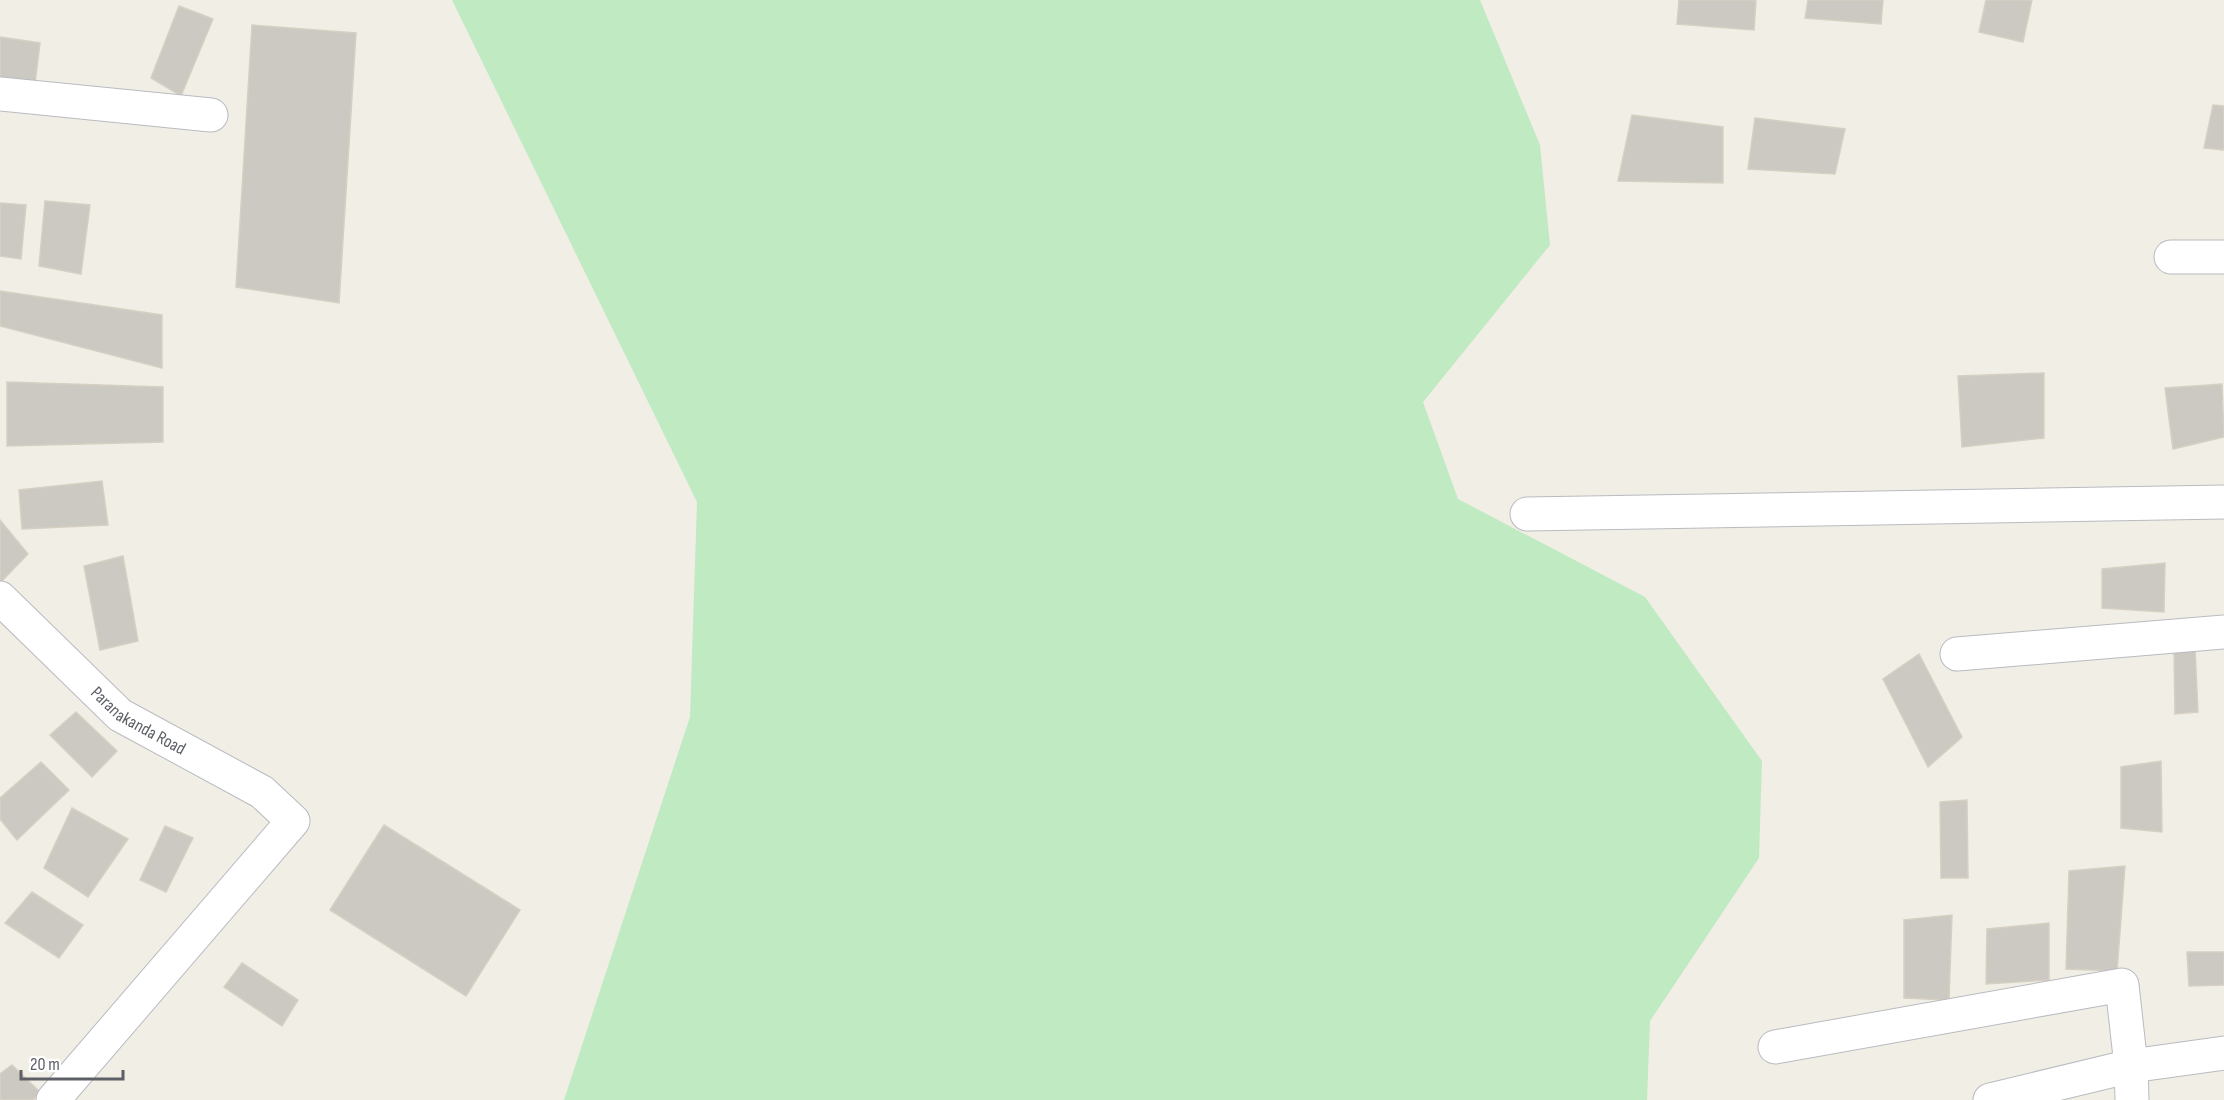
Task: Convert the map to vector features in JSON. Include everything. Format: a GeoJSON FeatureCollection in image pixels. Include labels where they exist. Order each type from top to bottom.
{"type":"FeatureCollection","features":[{"type":"Feature","properties":{"kind":"street"},"geometry":{"type":"LineString","coordinates":[[0,94],[212,115]]}},
{"type":"Feature","properties":{"kind":"street"},"geometry":{"type":"LineString","coordinates":[[2171,257],[2224,257]]}},
{"type":"Feature","properties":{"kind":"street"},"geometry":{"type":"LineString","coordinates":[[1527,514],[2224,502]]}},
{"type":"Feature","properties":{"kind":"street","name":"Paranakanda Road"},"geometry":{"type":"LineString","coordinates":[[0,598],[120,715],[262,792],[293,821],[53,1100]]}},
{"type":"Feature","properties":{"kind":"street"},"geometry":{"type":"LineString","coordinates":[[1957,654],[2224,632]]}},
{"type":"Feature","properties":{"kind":"street"},"geometry":{"type":"LineString","coordinates":[[1775,1047],[2122,985],[2131,1066],[2132,1100]]}},
{"type":"Feature","properties":{"kind":"street"},"geometry":{"type":"LineString","coordinates":[[1990,1100],[2131,1066],[2224,1053]]}},
{"type":"Feature","properties":{"kind":"green space"},"geometry":{"type":"Polygon","coordinates":[[[452,0],[1480,0],[1540,145],[1550,245],[1423,402],[1458,499],[1645,597],[1762,761],[1759,858],[1650,1021],[1647,1100],[564,1100],[690,717],[697,502],[452,0]]]}},
{"type":"Feature","properties":{"kind":"building"},"geometry":{"type":"Polygon","coordinates":[[[1679,0],[1756,0],[1754,30],[1677,24],[1679,0]]]}},
{"type":"Feature","properties":{"kind":"building"},"geometry":{"type":"Polygon","coordinates":[[[1808,0],[1883,0],[1881,24],[1805,18],[1808,0]]]}},
{"type":"Feature","properties":{"kind":"building"},"geometry":{"type":"Polygon","coordinates":[[[1986,0],[2032,0],[2023,42],[1979,32],[1986,0]]]}},
{"type":"Feature","properties":{"kind":"building"},"geometry":{"type":"Polygon","coordinates":[[[179,6],[213,19],[181,96],[151,78],[179,6]]]}},
{"type":"Feature","properties":{"kind":"building"},"geometry":{"type":"Polygon","coordinates":[[[252,25],[356,33],[339,303],[236,287],[252,25]]]}},
{"type":"Feature","properties":{"kind":"building"},"geometry":{"type":"Polygon","coordinates":[[[0,37],[40,43],[35,84],[0,80],[0,37]]]}},
{"type":"Feature","properties":{"kind":"building"},"geometry":{"type":"Polygon","coordinates":[[[2213,105],[2224,106],[2224,150],[2204,148],[2213,105]]]}},
{"type":"Feature","properties":{"kind":"building"},"geometry":{"type":"Polygon","coordinates":[[[1632,115],[1723,127],[1723,183],[1618,181],[1632,115]]]}},
{"type":"Feature","properties":{"kind":"building"},"geometry":{"type":"Polygon","coordinates":[[[1755,118],[1845,129],[1835,174],[1748,169],[1755,118]]]}},
{"type":"Feature","properties":{"kind":"building"},"geometry":{"type":"Polygon","coordinates":[[[45,201],[90,205],[81,274],[39,266],[45,201]]]}},
{"type":"Feature","properties":{"kind":"building"},"geometry":{"type":"Polygon","coordinates":[[[0,203],[26,205],[21,259],[0,256],[0,203]]]}},
{"type":"Feature","properties":{"kind":"building"},"geometry":{"type":"Polygon","coordinates":[[[0,291],[162,315],[162,368],[0,326],[0,291]]]}},
{"type":"Feature","properties":{"kind":"building"},"geometry":{"type":"Polygon","coordinates":[[[2044,373],[2044,438],[1962,447],[1958,376],[2044,373]]]}},
{"type":"Feature","properties":{"kind":"building"},"geometry":{"type":"Polygon","coordinates":[[[7,382],[163,387],[163,442],[7,446],[7,382]]]}},
{"type":"Feature","properties":{"kind":"building"},"geometry":{"type":"Polygon","coordinates":[[[2222,384],[2224,437],[2173,449],[2165,388],[2222,384]]]}},
{"type":"Feature","properties":{"kind":"building"},"geometry":{"type":"Polygon","coordinates":[[[102,481],[108,525],[22,529],[19,490],[102,481]]]}},
{"type":"Feature","properties":{"kind":"building"},"geometry":{"type":"Polygon","coordinates":[[[0,520],[28,554],[0,583],[0,520]]]}},
{"type":"Feature","properties":{"kind":"building"},"geometry":{"type":"Polygon","coordinates":[[[123,556],[138,641],[100,650],[84,566],[123,556]]]}},
{"type":"Feature","properties":{"kind":"building"},"geometry":{"type":"Polygon","coordinates":[[[2165,563],[2164,612],[2102,608],[2102,569],[2165,563]]]}},
{"type":"Feature","properties":{"kind":"building"},"geometry":{"type":"Polygon","coordinates":[[[2195,648],[2198,712],[2175,714],[2174,650],[2195,648]]]}},
{"type":"Feature","properties":{"kind":"building"},"geometry":{"type":"Polygon","coordinates":[[[1919,654],[1962,737],[1928,767],[1883,679],[1919,654]]]}},
{"type":"Feature","properties":{"kind":"building"},"geometry":{"type":"Polygon","coordinates":[[[76,712],[117,751],[92,777],[50,735],[76,712]]]}},
{"type":"Feature","properties":{"kind":"building"},"geometry":{"type":"Polygon","coordinates":[[[2161,761],[2162,832],[2121,828],[2121,767],[2161,761]]]}},
{"type":"Feature","properties":{"kind":"building"},"geometry":{"type":"Polygon","coordinates":[[[41,762],[69,790],[17,840],[0,819],[0,798],[41,762]]]}},
{"type":"Feature","properties":{"kind":"building"},"geometry":{"type":"Polygon","coordinates":[[[1967,800],[1968,878],[1941,878],[1940,802],[1967,800]]]}},
{"type":"Feature","properties":{"kind":"building"},"geometry":{"type":"Polygon","coordinates":[[[72,808],[128,839],[88,897],[44,868],[72,808]]]}},
{"type":"Feature","properties":{"kind":"building"},"geometry":{"type":"Polygon","coordinates":[[[384,825],[520,910],[466,996],[330,910],[384,825]]]}},
{"type":"Feature","properties":{"kind":"building"},"geometry":{"type":"Polygon","coordinates":[[[165,826],[193,838],[166,892],[140,880],[165,826]]]}},
{"type":"Feature","properties":{"kind":"building"},"geometry":{"type":"Polygon","coordinates":[[[2125,866],[2117,971],[2066,969],[2069,871],[2125,866]]]}},
{"type":"Feature","properties":{"kind":"building"},"geometry":{"type":"Polygon","coordinates":[[[32,892],[83,925],[59,958],[5,923],[32,892]]]}},
{"type":"Feature","properties":{"kind":"building"},"geometry":{"type":"Polygon","coordinates":[[[1952,915],[1949,1000],[1904,998],[1904,920],[1952,915]]]}},
{"type":"Feature","properties":{"kind":"building"},"geometry":{"type":"Polygon","coordinates":[[[2049,923],[2049,980],[1986,984],[1987,929],[2049,923]]]}},
{"type":"Feature","properties":{"kind":"building"},"geometry":{"type":"Polygon","coordinates":[[[2187,952],[2224,952],[2224,985],[2189,986],[2187,952]]]}},
{"type":"Feature","properties":{"kind":"building"},"geometry":{"type":"Polygon","coordinates":[[[242,963],[298,1000],[282,1026],[224,987],[242,963]]]}},
{"type":"Feature","properties":{"kind":"building"},"geometry":{"type":"Polygon","coordinates":[[[12,1065],[40,1092],[33,1100],[0,1100],[0,1074],[12,1065]]]}}]}
